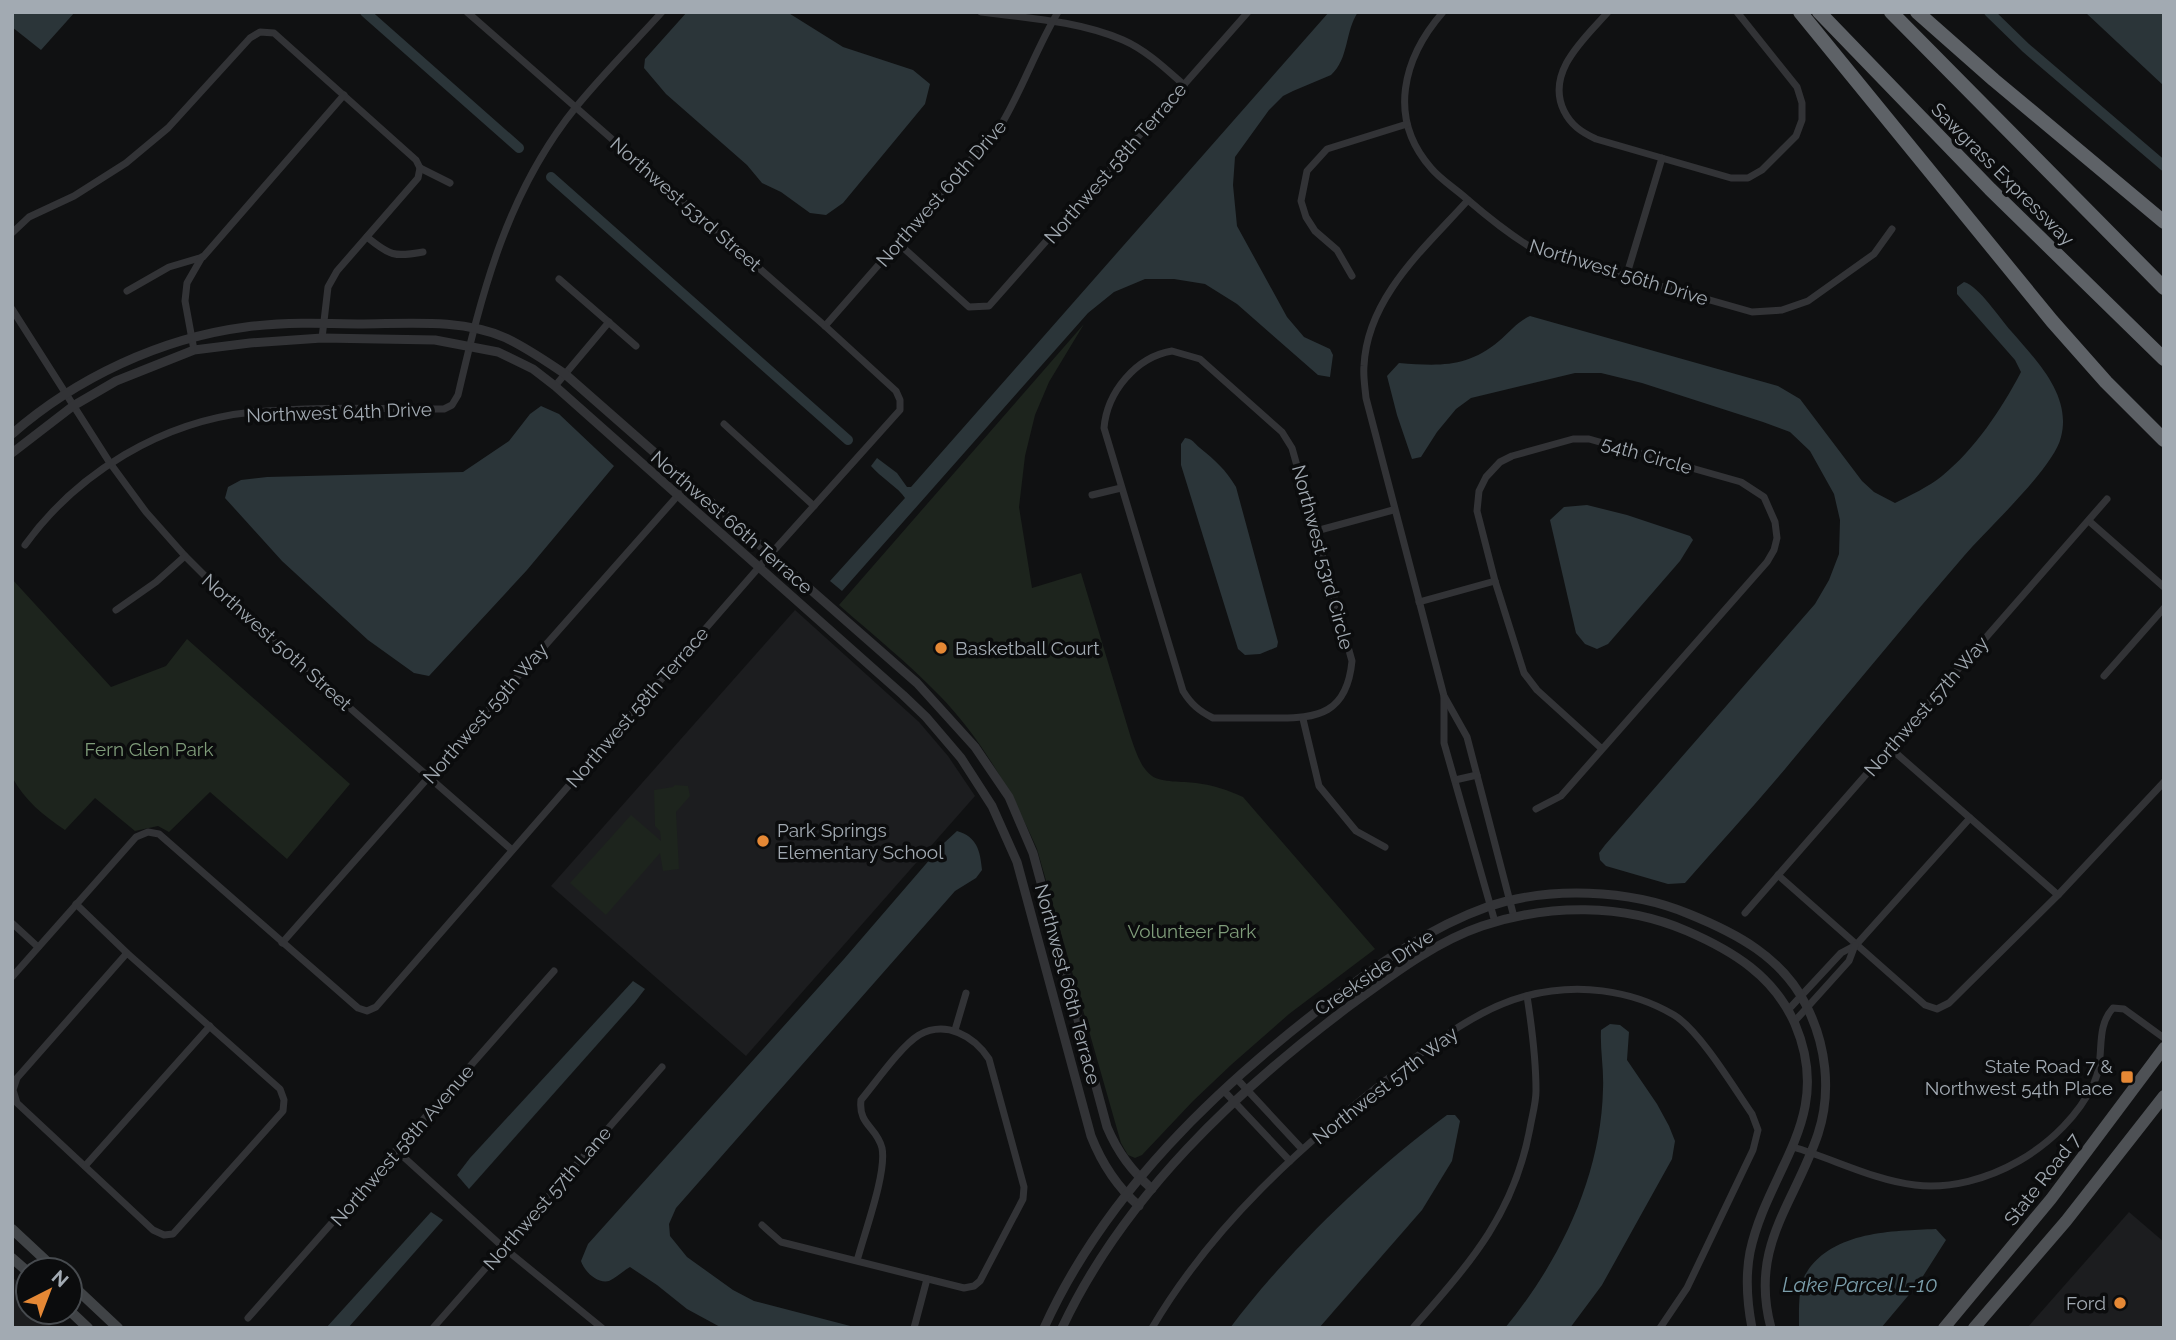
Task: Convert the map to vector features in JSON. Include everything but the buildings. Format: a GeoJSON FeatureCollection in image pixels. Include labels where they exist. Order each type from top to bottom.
{"type":"FeatureCollection","features":[{"type":"Feature","properties":{"kind":"highway"},"geometry":{"type":"LineString","coordinates":[[1800,12],[2058,329],[2164,440]]}},
{"type":"Feature","properties":{"kind":"highway","name":"Sawgrass Expressway"},"geometry":{"type":"LineString","coordinates":[[1819,12],[1990,189],[2164,359]]}},
{"type":"Feature","properties":{"kind":"highway","name":"Sawgrass Expressway"},"geometry":{"type":"LineString","coordinates":[[1891,12],[2164,288]]}},
{"type":"Feature","properties":{"kind":"highway"},"geometry":{"type":"LineString","coordinates":[[1917,12],[2001,87],[2164,222]]}},
{"type":"Feature","properties":{"kind":"main road","name":"State Road 7"},"geometry":{"type":"LineString","coordinates":[[1944,1328],[2051,1199],[2164,1048]]}},
{"type":"Feature","properties":{"kind":"main road"},"geometry":{"type":"LineString","coordinates":[[1974,1328],[2066,1221],[2163,1096]]}},
{"type":"Feature","properties":{"kind":"main road"},"geometry":{"type":"LineString","coordinates":[[12,1229],[41,1256]]}},
{"type":"Feature","properties":{"kind":"main road"},"geometry":{"type":"LineString","coordinates":[[84,1296],[118,1328]]}},
{"type":"Feature","properties":{"kind":"street","name":"Northwest 53rd Street"},"geometry":{"type":"LineString","coordinates":[[467,12],[825,326],[895,391],[900,400]]}},
{"type":"Feature","properties":{"kind":"street","name":"Northwest 64th Drive"},"geometry":{"type":"LineString","coordinates":[[25,545],[45,517],[71,492],[110,463],[150,442],[197,424],[250,412],[301,409],[444,409],[452,405],[458,395],[484,288],[501,237],[524,188],[575,108],[662,12]]}},
{"type":"Feature","properties":{"kind":"street"},"geometry":{"type":"LineString","coordinates":[[981,12],[1053,21],[1124,41],[1160,64],[1184,85]]}},
{"type":"Feature","properties":{"kind":"street","name":"Northwest 60th Drive"},"geometry":{"type":"LineString","coordinates":[[825,326],[1002,125],[1058,12]]}},
{"type":"Feature","properties":{"kind":"street","name":"Northwest 58th Terrace"},"geometry":{"type":"LineString","coordinates":[[898,243],[969,307],[989,306],[1248,12]]}},
{"type":"Feature","properties":{"kind":"street","name":"Northwest 56th Drive"},"geometry":{"type":"LineString","coordinates":[[1443,12],[1417,47],[1407,70],[1407,124],[1430,167],[1514,238],[1537,251],[1752,312],[1782,310],[1808,301],[1874,254],[1892,229]]}},
{"type":"Feature","properties":{"kind":"street"},"geometry":{"type":"LineString","coordinates":[[1608,12],[1563,68],[1558,86],[1561,104],[1568,119],[1581,132],[1595,139],[1731,178],[1748,178],[1762,170],[1796,136],[1802,120],[1802,103],[1797,87],[1737,12]]}},
{"type":"Feature","properties":{"kind":"street"},"geometry":{"type":"LineString","coordinates":[[12,233],[29,217],[74,196],[126,163],[168,128],[250,38],[260,32],[274,33],[416,160],[420,168],[450,183]]}},
{"type":"Feature","properties":{"kind":"street"},"geometry":{"type":"LineString","coordinates":[[194,350],[185,301],[187,282],[202,257],[344,95]]}},
{"type":"Feature","properties":{"kind":"street"},"geometry":{"type":"LineString","coordinates":[[1352,276],[1337,250],[1315,231],[1306,217],[1301,201],[1307,171],[1327,149],[1407,124]]}},
{"type":"Feature","properties":{"kind":"street"},"geometry":{"type":"LineString","coordinates":[[1626,276],[1661,159]]}},
{"type":"Feature","properties":{"kind":"street"},"geometry":{"type":"LineString","coordinates":[[321,338],[328,287],[337,271],[418,178],[420,168]]}},
{"type":"Feature","properties":{"kind":"street"},"geometry":{"type":"LineString","coordinates":[[1468,200],[1401,275],[1385,298],[1371,328],[1364,365],[1366,398],[1393,510],[1444,696],[1467,737],[1514,917]]}},
{"type":"Feature","properties":{"kind":"street"},"geometry":{"type":"LineString","coordinates":[[368,237],[386,253],[399,256],[423,252]]}},
{"type":"Feature","properties":{"kind":"street"},"geometry":{"type":"LineString","coordinates":[[127,290],[169,267],[202,257]]}},
{"type":"Feature","properties":{"kind":"street"},"geometry":{"type":"LineString","coordinates":[[559,279],[636,346]]}},
{"type":"Feature","properties":{"kind":"street","name":"Northwest 50th Street"},"geometry":{"type":"LineString","coordinates":[[12,309],[110,463],[146,512],[184,556],[245,616],[512,850]]}},
{"type":"Feature","properties":{"kind":"street"},"geometry":{"type":"LineString","coordinates":[[555,386],[609,322]]}},
{"type":"Feature","properties":{"kind":"street","name":"Northwest 66th Terrace"},"geometry":{"type":"LineString","coordinates":[[12,434],[65,393],[111,369],[192,337],[247,327],[438,324],[504,337],[540,357],[565,374],[873,645],[937,703],[975,747],[1009,797],[1033,853],[1107,1128],[1115,1148],[1152,1189]]}},
{"type":"Feature","properties":{"kind":"street","name":"Northwest 66th Terrace"},"geometry":{"type":"LineString","coordinates":[[12,453],[73,406],[116,381],[194,350],[321,338],[435,340],[498,352],[533,369],[760,566],[926,717],[961,758],[992,806],[1017,862],[1091,1136],[1101,1159],[1126,1195],[1139,1206]]}},
{"type":"Feature","properties":{"kind":"street","name":"Northwest 53rd Circle"},"geometry":{"type":"LineString","coordinates":[[1172,351],[1200,359],[1282,432],[1292,447],[1299,466],[1316,531],[1352,661],[1350,679],[1344,694],[1334,706],[1320,715],[1303,719],[1213,718],[1190,702],[1183,691],[1104,428],[1106,410],[1113,395],[1145,359],[1157,353],[1172,351]]}},
{"type":"Feature","properties":{"kind":"street","name":"Northwest 58th Terrace"},"geometry":{"type":"LineString","coordinates":[[282,943],[358,1007],[367,1011],[376,1007],[760,566],[900,410],[900,400]]}},
{"type":"Feature","properties":{"kind":"street"},"geometry":{"type":"LineString","coordinates":[[724,424],[814,506]]}},
{"type":"Feature","properties":{"kind":"street","name":"54th Circle"},"geometry":{"type":"LineString","coordinates":[[1536,809],[1561,796],[1767,562],[1777,538],[1775,522],[1764,497],[1741,482],[1604,441],[1573,439],[1512,456],[1500,462],[1486,477],[1479,491],[1478,511],[1495,580],[1524,673],[1537,690],[1602,749]]}},
{"type":"Feature","properties":{"kind":"street","name":"Northwest 59th Way"},"geometry":{"type":"LineString","coordinates":[[282,943],[688,484]]}},
{"type":"Feature","properties":{"kind":"street"},"geometry":{"type":"LineString","coordinates":[[1092,495],[1121,488]]}},
{"type":"Feature","properties":{"kind":"street","name":"Northwest 57th Way"},"geometry":{"type":"LineString","coordinates":[[1745,914],[2107,499]]}},
{"type":"Feature","properties":{"kind":"street"},"geometry":{"type":"LineString","coordinates":[[1316,531],[1393,510]]}},
{"type":"Feature","properties":{"kind":"street"},"geometry":{"type":"LineString","coordinates":[[2089,521],[2164,587]]}},
{"type":"Feature","properties":{"kind":"street"},"geometry":{"type":"LineString","coordinates":[[116,610],[156,582],[184,556]]}},
{"type":"Feature","properties":{"kind":"street"},"geometry":{"type":"LineString","coordinates":[[1419,602],[1495,580]]}},
{"type":"Feature","properties":{"kind":"street"},"geometry":{"type":"LineString","coordinates":[[2104,676],[2164,608]]}},
{"type":"Feature","properties":{"kind":"street"},"geometry":{"type":"LineString","coordinates":[[861,658],[873,645]]}},
{"type":"Feature","properties":{"kind":"street"},"geometry":{"type":"LineString","coordinates":[[1444,696],[1444,743],[1495,922]]}},
{"type":"Feature","properties":{"kind":"street"},"geometry":{"type":"LineString","coordinates":[[1303,719],[1319,786],[1356,831],[1385,847]]}},
{"type":"Feature","properties":{"kind":"street"},"geometry":{"type":"LineString","coordinates":[[1889,747],[2057,895]]}},
{"type":"Feature","properties":{"kind":"street"},"geometry":{"type":"LineString","coordinates":[[1455,780],[1477,775]]}},
{"type":"Feature","properties":{"kind":"street"},"geometry":{"type":"LineString","coordinates":[[1778,875],[1925,1005],[1937,1009],[1949,1003],[2057,895],[2164,782]]}},
{"type":"Feature","properties":{"kind":"street"},"geometry":{"type":"LineString","coordinates":[[1794,1022],[1849,961],[1856,945],[1970,818]]}},
{"type":"Feature","properties":{"kind":"street"},"geometry":{"type":"LineString","coordinates":[[12,976],[136,837],[148,832],[159,834],[282,943]]}},
{"type":"Feature","properties":{"kind":"street","name":"Creekside Drive"},"geometry":{"type":"LineString","coordinates":[[1044,1328],[1074,1268],[1140,1178],[1224,1091],[1310,1016],[1389,958],[1436,929],[1509,901],[1545,895],[1587,893],[1633,898],[1677,909],[1725,928],[1753,945],[1776,965],[1808,1007],[1819,1037],[1825,1070],[1824,1112],[1811,1153],[1770,1244],[1765,1288],[1771,1328]]}},
{"type":"Feature","properties":{"kind":"street"},"geometry":{"type":"LineString","coordinates":[[76,905],[280,1089],[284,1100],[283,1111],[173,1234],[164,1235],[153,1230],[17,1103],[13,1090],[17,1078],[127,953]]}},
{"type":"Feature","properties":{"kind":"street","name":"Creekside Drive"},"geometry":{"type":"LineString","coordinates":[[1062,1328],[1088,1278],[1120,1228],[1152,1189],[1235,1103],[1332,1019],[1397,972],[1460,935],[1514,917],[1574,909],[1656,919],[1710,941],[1736,955],[1770,983],[1794,1022],[1805,1055],[1807,1092],[1802,1126],[1758,1224],[1750,1250],[1746,1285],[1752,1328]]}},
{"type":"Feature","properties":{"kind":"street"},"geometry":{"type":"LineString","coordinates":[[12,923],[38,947]]}},
{"type":"Feature","properties":{"kind":"street"},"geometry":{"type":"LineString","coordinates":[[1788,1010],[1841,953],[1856,945]]}},
{"type":"Feature","properties":{"kind":"street","name":"Northwest 58th Avenue"},"geometry":{"type":"LineString","coordinates":[[248,1318],[554,971]]}},
{"type":"Feature","properties":{"kind":"street","name":"Northwest 57th Way"},"geometry":{"type":"LineString","coordinates":[[1152,1328],[1200,1255],[1302,1149],[1358,1101],[1466,1022],[1527,996],[1571,989],[1627,995],[1653,1004],[1689,1025],[1752,1114],[1758,1130],[1753,1150],[1687,1288],[1660,1328]]}},
{"type":"Feature","properties":{"kind":"street"},"geometry":{"type":"LineString","coordinates":[[955,1030],[966,993]]}},
{"type":"Feature","properties":{"kind":"street"},"geometry":{"type":"LineString","coordinates":[[1413,1328],[1465,1268],[1491,1230],[1515,1186],[1536,1095],[1535,1044],[1527,996]]}},
{"type":"Feature","properties":{"kind":"street"},"geometry":{"type":"LineString","coordinates":[[1793,1147],[1885,1179],[1917,1185],[1955,1184],[1989,1176],[2021,1160],[2051,1138],[2075,1111],[2094,1083],[2102,1058],[2102,1029],[2105,1017],[2113,1008],[2124,1009],[2164,1038]]}},
{"type":"Feature","properties":{"kind":"street"},"geometry":{"type":"LineString","coordinates":[[85,1166],[209,1026]]}},
{"type":"Feature","properties":{"kind":"street"},"geometry":{"type":"LineString","coordinates":[[762,1225],[781,1242],[964,1288],[974,1286],[980,1281],[1023,1199],[1024,1187],[989,1059],[969,1036],[955,1030],[921,1034],[860,1100],[859,1110],[863,1121],[875,1133],[882,1146],[883,1163],[857,1261]]}},
{"type":"Feature","properties":{"kind":"street","name":"Northwest 57th Lane"},"geometry":{"type":"LineString","coordinates":[[433,1328],[662,1067]]}},
{"type":"Feature","properties":{"kind":"street"},"geometry":{"type":"LineString","coordinates":[[1237,1079],[1302,1149]]}},
{"type":"Feature","properties":{"kind":"street"},"geometry":{"type":"LineString","coordinates":[[1224,1091],[1290,1161]]}},
{"type":"Feature","properties":{"kind":"street"},"geometry":{"type":"LineString","coordinates":[[397,1151],[504,1248],[602,1328]]}},
{"type":"Feature","properties":{"kind":"street"},"geometry":{"type":"LineString","coordinates":[[914,1328],[927,1279]]}},
{"type":"Feature","properties":{"kind":"shaded area","name":"Park Springs Elementary School"},"geometry":{"type":"Polygon","coordinates":[[[795,610],[919,722],[948,756],[975,796],[746,1056],[551,886],[795,610]]]}},
{"type":"Feature","properties":{"kind":"shaded area"},"geometry":{"type":"Polygon","coordinates":[[[2129,1212],[2164,1242],[2164,1328],[2027,1328],[2129,1212]]]}},
{"type":"Feature","properties":{"kind":"shaded area"},"geometry":{"type":"Polygon","coordinates":[[[12,1277],[14,1326],[50,1326],[12,1328],[12,1277]]]}},
{"type":"Feature","properties":{"kind":"green space","name":"Volunteer Park"},"geometry":{"type":"Polygon","coordinates":[[[1084,324],[1049,382],[1035,415],[1025,456],[1019,507],[1032,588],[1081,573],[1131,738],[1144,768],[1161,780],[1208,785],[1243,797],[1375,949],[1289,1014],[1193,1101],[1142,1155],[1135,1158],[1128,1155],[1121,1143],[1037,849],[1017,808],[969,729],[915,672],[839,605],[1084,324]]]}},
{"type":"Feature","properties":{"kind":"green space","name":"Fern Glen Park"},"geometry":{"type":"Polygon","coordinates":[[[12,579],[111,687],[166,666],[187,639],[350,784],[287,859],[210,792],[169,832],[158,826],[135,831],[95,798],[65,830],[35,807],[12,777],[12,579]]]}},
{"type":"Feature","properties":{"kind":"green space"},"geometry":{"type":"Polygon","coordinates":[[[675,785],[688,786],[690,796],[676,812],[679,869],[663,871],[660,853],[606,915],[570,883],[631,815],[661,841],[660,831],[655,826],[654,790],[675,785]]]}},
{"type":"Feature","properties":{"kind":"water"},"geometry":{"type":"Polygon","coordinates":[[[12,12],[75,12],[41,50],[12,27],[12,12]]]}},
{"type":"Feature","properties":{"kind":"water"},"geometry":{"type":"Polygon","coordinates":[[[687,12],[787,12],[843,47],[913,70],[930,84],[925,104],[843,203],[826,215],[810,213],[781,192],[762,183],[747,165],[666,94],[644,68],[645,59],[687,12]]]}},
{"type":"Feature","properties":{"kind":"water"},"geometry":{"type":"Polygon","coordinates":[[[1329,12],[1358,12],[1341,61],[1331,75],[1283,96],[1269,110],[1235,157],[1233,185],[1237,226],[1287,317],[1304,337],[1330,349],[1333,355],[1330,377],[1318,375],[1237,304],[1205,284],[1174,279],[1145,279],[1114,292],[1088,313],[842,591],[830,581],[905,498],[871,466],[877,458],[897,473],[907,487],[911,487],[1329,12]]]}},
{"type":"Feature","properties":{"kind":"water"},"geometry":{"type":"Polygon","coordinates":[[[2085,12],[2164,12],[2164,86],[2085,12]]]}},
{"type":"Feature","properties":{"kind":"water"},"geometry":{"type":"Polygon","coordinates":[[[1964,282],[1983,296],[2050,379],[2057,393],[2063,422],[2056,450],[2033,481],[1964,556],[1685,883],[1668,884],[1606,866],[1600,860],[1599,853],[1605,845],[1815,604],[1829,580],[1839,554],[1840,520],[1834,494],[1810,451],[1790,432],[1642,383],[1601,373],[1575,373],[1471,398],[1456,409],[1421,457],[1412,459],[1387,376],[1399,363],[1452,363],[1476,356],[1530,316],[1778,386],[1800,399],[1862,481],[1874,492],[1895,503],[1937,480],[1965,454],[1996,414],[2021,372],[2015,360],[1957,294],[1957,287],[1964,282]]]}},
{"type":"Feature","properties":{"kind":"water"},"geometry":{"type":"Polygon","coordinates":[[[541,406],[559,414],[614,466],[527,570],[429,676],[414,673],[368,640],[282,561],[225,498],[228,487],[241,480],[267,477],[463,472],[509,441],[530,414],[541,406]]]}},
{"type":"Feature","properties":{"kind":"water"},"geometry":{"type":"Polygon","coordinates":[[[1185,438],[1192,440],[1215,461],[1236,487],[1278,642],[1277,647],[1260,654],[1245,655],[1238,649],[1181,465],[1181,444],[1185,438]]]}},
{"type":"Feature","properties":{"kind":"water"},"geometry":{"type":"Polygon","coordinates":[[[1587,505],[1627,515],[1690,536],[1693,540],[1680,561],[1608,644],[1597,649],[1585,644],[1576,633],[1550,520],[1564,507],[1587,505]]]}},
{"type":"Feature","properties":{"kind":"water"},"geometry":{"type":"Polygon","coordinates":[[[957,831],[969,837],[976,845],[982,870],[976,878],[955,891],[676,1208],[669,1224],[670,1236],[687,1257],[733,1290],[754,1301],[858,1328],[722,1328],[687,1309],[630,1267],[609,1281],[600,1281],[592,1276],[581,1261],[588,1244],[957,831]]]}},
{"type":"Feature","properties":{"kind":"water"},"geometry":{"type":"Polygon","coordinates":[[[633,981],[645,989],[635,1002],[469,1189],[457,1175],[470,1158],[633,981]]]}},
{"type":"Feature","properties":{"kind":"water"},"geometry":{"type":"Polygon","coordinates":[[[1610,1024],[1620,1025],[1629,1032],[1627,1060],[1669,1126],[1675,1141],[1672,1159],[1602,1285],[1570,1328],[1505,1328],[1525,1302],[1560,1246],[1586,1186],[1600,1122],[1603,1082],[1601,1030],[1610,1024]]]}},
{"type":"Feature","properties":{"kind":"water"},"geometry":{"type":"Polygon","coordinates":[[[1447,1115],[1455,1115],[1460,1121],[1452,1161],[1422,1210],[1319,1328],[1230,1328],[1278,1270],[1331,1214],[1447,1115]]]}},
{"type":"Feature","properties":{"kind":"water"},"geometry":{"type":"Polygon","coordinates":[[[431,1212],[443,1220],[348,1328],[326,1328],[431,1212]]]}},
{"type":"Feature","properties":{"kind":"water","name":"Lake Parcel L-10"},"geometry":{"type":"Polygon","coordinates":[[[1936,1229],[1946,1240],[1918,1284],[1881,1328],[1799,1328],[1801,1286],[1816,1260],[1830,1250],[1863,1236],[1936,1229]]]}},
{"type":"Feature","properties":{"kind":"waterway"},"geometry":{"type":"LineString","coordinates":[[365,12],[519,148]]}},
{"type":"Feature","properties":{"kind":"waterway"},"geometry":{"type":"LineString","coordinates":[[1989,12],[2026,48],[2164,166]]}},
{"type":"Feature","properties":{"kind":"waterway"},"geometry":{"type":"LineString","coordinates":[[551,177],[848,440]]}},
{"type":"Feature","properties":{"kind":"place","name":"Basketball Court"},"geometry":{"type":"Point","coordinates":[941,648]}},
{"type":"Feature","properties":{"kind":"place","name":"Park Springs Elementary School"},"geometry":{"type":"Point","coordinates":[763,841]}},
{"type":"Feature","properties":{"kind":"place","name":"State Road 7 & Northwest 54th Place"},"geometry":{"type":"Point","coordinates":[2127,1077]}},
{"type":"Feature","properties":{"kind":"place","name":"Ford"},"geometry":{"type":"Point","coordinates":[2120,1303]}}]}
